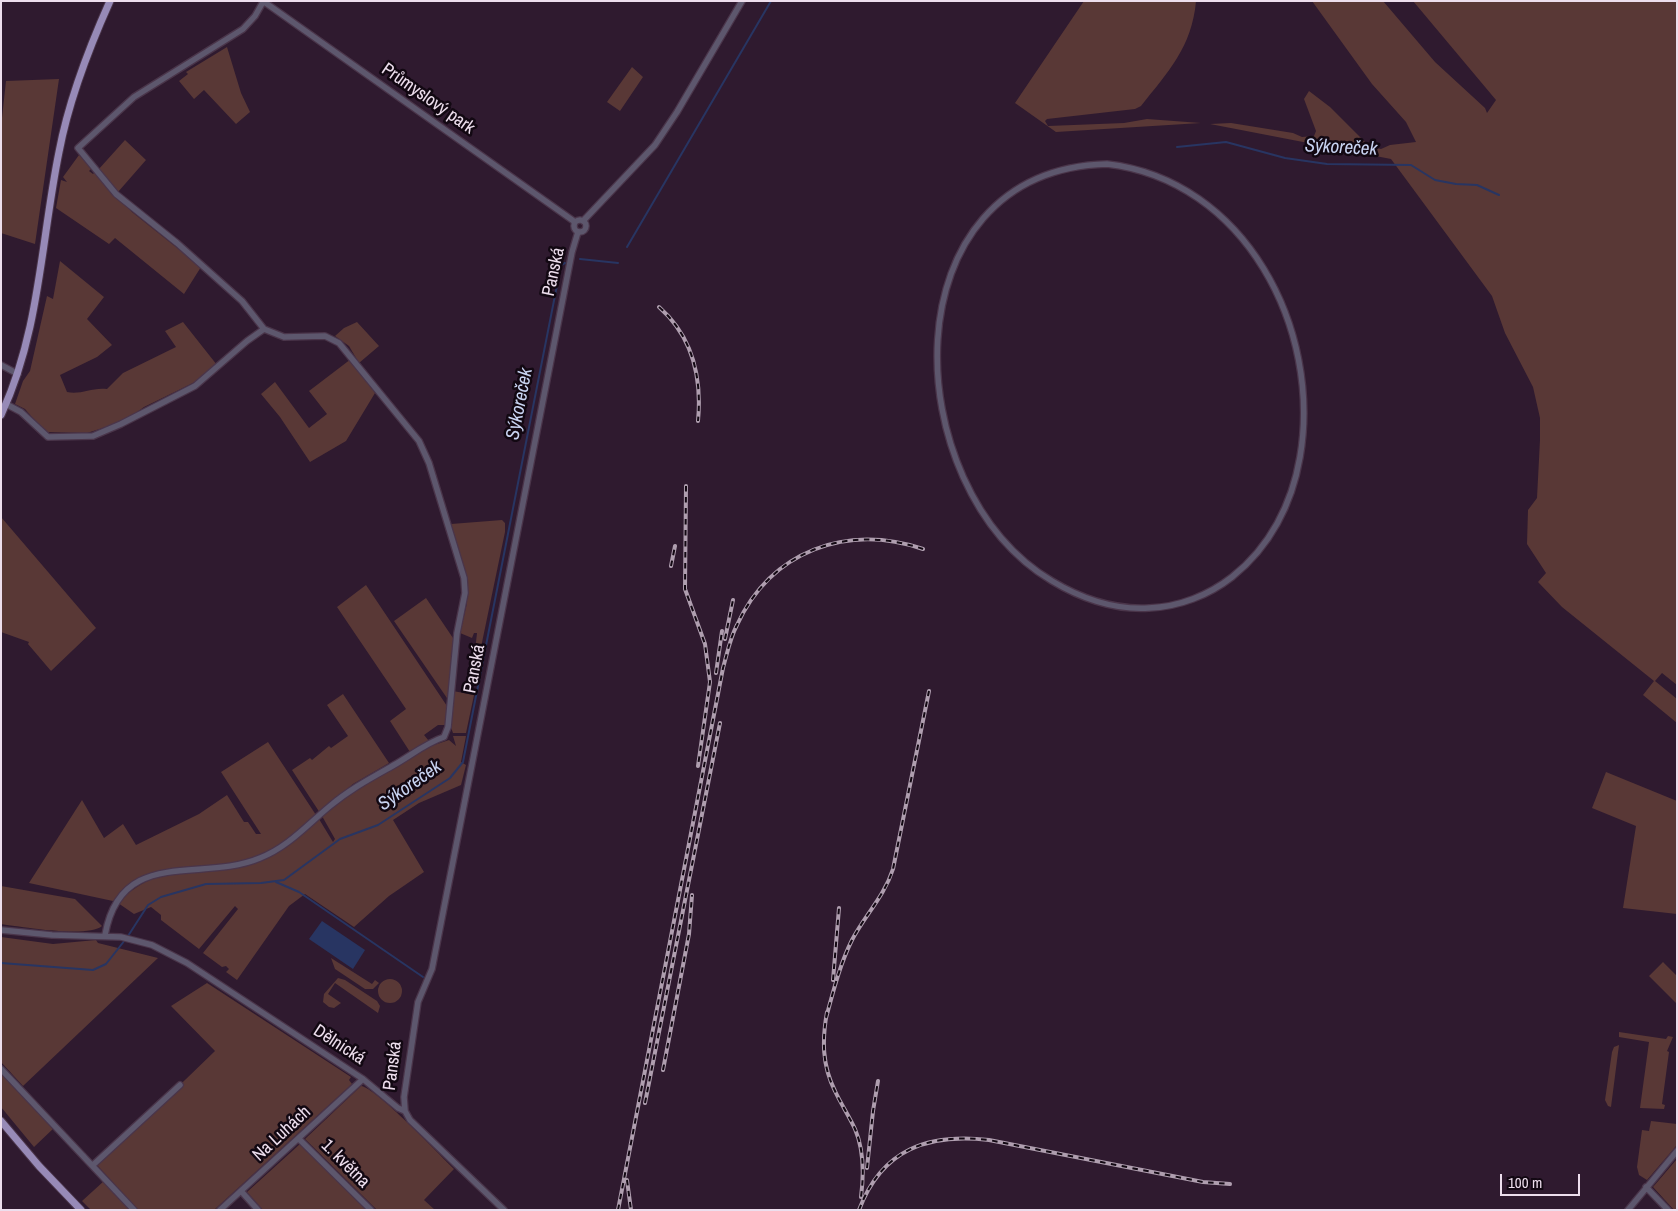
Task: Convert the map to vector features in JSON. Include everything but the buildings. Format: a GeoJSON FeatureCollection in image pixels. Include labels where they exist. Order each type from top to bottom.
{"type":"FeatureCollection","features":[{"type":"Feature","properties":{"kind":"main road"},"geometry":{"type":"LineString","coordinates":[[1,415],[18,374],[34,312],[59,151],[72,97],[88,51],[110,1]]}},
{"type":"Feature","properties":{"kind":"main road"},"geometry":{"type":"LineString","coordinates":[[1,1121],[39,1166],[81,1210]]}},
{"type":"Feature","properties":{"kind":"street"},"geometry":{"type":"LineString","coordinates":[[105,935],[112,908],[133,885],[154,874],[228,866],[258,859],[270,854],[302,832],[319,815],[358,784],[444,737],[447,732],[457,633],[464,600],[464,578],[424,450],[350,355],[335,340],[321,335],[284,337],[264,329],[242,301],[177,243],[116,194],[78,148],[134,97],[242,28],[255,16],[263,1]]}},
{"type":"Feature","properties":{"kind":"street","name":"Průmyslový park"},"geometry":{"type":"LineString","coordinates":[[263,1],[575,222]]}},
{"type":"Feature","properties":{"kind":"street"},"geometry":{"type":"LineString","coordinates":[[583,221],[586,228],[582,232],[578,232],[574,228],[575,222],[583,221],[659,140],[742,1]]}},
{"type":"Feature","properties":{"kind":"street"},"geometry":{"type":"LineString","coordinates":[[1107,164],[1146,171],[1165,179],[1201,200],[1227,223],[1257,259],[1278,294],[1293,333],[1302,372],[1304,410],[1298,467],[1287,502],[1268,541],[1255,558],[1225,583],[1209,592],[1172,605],[1136,609],[1117,607],[1080,596],[1045,577],[1014,551],[990,522],[960,472],[941,415],[937,374],[938,333],[945,294],[960,255],[982,220],[1013,191],[1031,181],[1070,167],[1107,164]]}},
{"type":"Feature","properties":{"kind":"street","name":"Panská"},"geometry":{"type":"LineString","coordinates":[[405,1111],[404,1097],[414,1021],[418,1002],[434,959],[572,252],[578,232]]}},
{"type":"Feature","properties":{"kind":"street"},"geometry":{"type":"LineString","coordinates":[[6,404],[21,412],[48,437],[93,436],[109,430],[195,386],[240,346],[264,329]]}},
{"type":"Feature","properties":{"kind":"street"},"geometry":{"type":"LineString","coordinates":[[1,365],[18,374]]}},
{"type":"Feature","properties":{"kind":"street","name":"Dělnická"},"geometry":{"type":"LineString","coordinates":[[1,930],[52,935],[105,935],[121,937],[152,945],[187,963],[363,1079],[398,1108],[405,1111],[412,1122],[504,1210]]}},
{"type":"Feature","properties":{"kind":"street"},"geometry":{"type":"LineString","coordinates":[[1,1069],[134,1210]]}},
{"type":"Feature","properties":{"kind":"street","name":"Na Luhách"},"geometry":{"type":"LineString","coordinates":[[220,1210],[363,1079]]}},
{"type":"Feature","properties":{"kind":"street"},"geometry":{"type":"LineString","coordinates":[[93,1165],[180,1085]]}},
{"type":"Feature","properties":{"kind":"street","name":"1. května"},"geometry":{"type":"LineString","coordinates":[[299,1139],[371,1210]]}},
{"type":"Feature","properties":{"kind":"street"},"geometry":{"type":"LineString","coordinates":[[1628,1210],[1677,1151]]}},
{"type":"Feature","properties":{"kind":"street"},"geometry":{"type":"LineString","coordinates":[[1646,1187],[1668,1210]]}},
{"type":"Feature","properties":{"kind":"street"},"geometry":{"type":"LineString","coordinates":[[241,1191],[258,1210]]}},
{"type":"Feature","properties":{"kind":"shaded area"},"geometry":{"type":"Polygon","coordinates":[[[1084,1],[1196,1],[1190,32],[1184,45],[1169,70],[1141,106],[1135,109],[1047,119],[1045,121],[1048,126],[1124,123],[1147,119],[1201,123],[1056,132],[1015,103],[1084,1]]]}},
{"type":"Feature","properties":{"kind":"shaded area"},"geometry":{"type":"Polygon","coordinates":[[[1312,1],[1383,1],[1435,62],[1485,108],[1487,113],[1496,100],[1413,1],[1677,1],[1677,685],[1662,673],[1655,681],[1677,699],[1677,723],[1643,695],[1654,681],[1562,607],[1538,582],[1546,573],[1527,544],[1528,510],[1537,498],[1540,440],[1540,418],[1533,387],[1505,333],[1492,296],[1391,159],[1210,124],[1231,123],[1293,133],[1302,137],[1314,136],[1316,131],[1304,99],[1309,91],[1330,107],[1370,147],[1381,149],[1390,145],[1416,142],[1406,122],[1372,84],[1312,1]]]}},
{"type":"Feature","properties":{"kind":"shaded area"},"geometry":{"type":"Polygon","coordinates":[[[227,47],[241,93],[250,112],[236,124],[204,90],[194,99],[179,81],[188,74],[186,72],[227,47]]]}},
{"type":"Feature","properties":{"kind":"shaded area"},"geometry":{"type":"Polygon","coordinates":[[[632,67],[643,77],[620,111],[607,102],[632,67]]]}},
{"type":"Feature","properties":{"kind":"shaded area"},"geometry":{"type":"Polygon","coordinates":[[[59,79],[35,244],[1,233],[1,127],[6,81],[59,79]]]}},
{"type":"Feature","properties":{"kind":"shaded area"},"geometry":{"type":"Polygon","coordinates":[[[125,140],[146,160],[118,192],[98,170],[125,140]]]}},
{"type":"Feature","properties":{"kind":"shaded area"},"geometry":{"type":"Polygon","coordinates":[[[79,155],[92,168],[89,171],[93,174],[95,172],[132,212],[201,267],[184,294],[115,238],[109,244],[56,208],[61,180],[67,182],[63,177],[79,155]]]}},
{"type":"Feature","properties":{"kind":"shaded area"},"geometry":{"type":"Polygon","coordinates":[[[60,261],[104,297],[87,319],[112,345],[97,357],[60,375],[67,392],[77,393],[107,389],[123,373],[176,347],[165,331],[183,322],[217,365],[195,382],[144,407],[125,421],[87,433],[45,432],[25,409],[15,404],[23,381],[30,371],[47,296],[53,299],[60,261]]]}},
{"type":"Feature","properties":{"kind":"shaded area"},"geometry":{"type":"Polygon","coordinates":[[[357,322],[379,346],[359,363],[349,346],[335,336],[344,328],[357,322]]]}},
{"type":"Feature","properties":{"kind":"shaded area"},"geometry":{"type":"Polygon","coordinates":[[[351,359],[375,393],[346,441],[310,462],[280,417],[261,394],[275,382],[309,428],[327,414],[309,391],[351,359]]]}},
{"type":"Feature","properties":{"kind":"shaded area"},"geometry":{"type":"Polygon","coordinates":[[[1,517],[96,628],[51,671],[28,644],[29,642],[1,632],[1,517]]]}},
{"type":"Feature","properties":{"kind":"shaded area"},"geometry":{"type":"Polygon","coordinates":[[[502,520],[505,523],[505,532],[480,652],[475,651],[477,633],[474,633],[472,638],[460,633],[467,603],[467,577],[451,524],[502,520]]]}},
{"type":"Feature","properties":{"kind":"shaded area"},"geometry":{"type":"Polygon","coordinates":[[[366,585],[447,706],[445,725],[438,725],[424,735],[429,741],[410,752],[390,721],[406,709],[337,607],[366,585]]]}},
{"type":"Feature","properties":{"kind":"shaded area"},"geometry":{"type":"Polygon","coordinates":[[[426,598],[455,641],[449,701],[394,621],[426,598]]]}},
{"type":"Feature","properties":{"kind":"shaded area"},"geometry":{"type":"Polygon","coordinates":[[[453,691],[474,695],[466,733],[453,733],[450,725],[453,691]]]}},
{"type":"Feature","properties":{"kind":"shaded area"},"geometry":{"type":"Polygon","coordinates":[[[343,694],[389,763],[353,784],[320,813],[292,770],[310,758],[312,760],[329,746],[331,748],[348,736],[327,705],[343,694]]]}},
{"type":"Feature","properties":{"kind":"shaded area"},"geometry":{"type":"Polygon","coordinates":[[[453,736],[466,736],[461,762],[466,765],[461,785],[419,803],[393,820],[424,872],[389,896],[354,927],[305,894],[289,906],[237,980],[226,972],[229,969],[226,966],[222,967],[203,953],[238,909],[235,906],[199,949],[161,920],[161,915],[151,907],[134,914],[118,903],[133,890],[149,880],[166,874],[239,864],[264,858],[319,819],[333,842],[335,839],[322,816],[339,800],[431,746],[449,740],[456,746],[453,736]]]}},
{"type":"Feature","properties":{"kind":"shaded area"},"geometry":{"type":"Polygon","coordinates":[[[268,742],[316,815],[294,836],[275,850],[247,860],[227,864],[188,867],[149,875],[131,885],[113,901],[29,883],[82,800],[104,838],[123,824],[136,845],[199,814],[227,795],[244,822],[248,822],[256,834],[261,834],[221,772],[268,742]]]}},
{"type":"Feature","properties":{"kind":"shaded area"},"geometry":{"type":"Polygon","coordinates":[[[1606,772],[1677,801],[1677,914],[1623,908],[1636,826],[1592,808],[1606,772]]]}},
{"type":"Feature","properties":{"kind":"shaded area"},"geometry":{"type":"Polygon","coordinates":[[[1,886],[75,899],[102,926],[83,931],[69,931],[1,924],[1,886]]]}},
{"type":"Feature","properties":{"kind":"shaded area"},"geometry":{"type":"Polygon","coordinates":[[[1,937],[53,944],[96,940],[98,943],[158,958],[23,1086],[1,1062],[1,937]]]}},
{"type":"Feature","properties":{"kind":"shaded area"},"geometry":{"type":"Polygon","coordinates":[[[331,958],[372,984],[375,980],[379,983],[373,989],[365,989],[335,969],[331,958]]]}},
{"type":"Feature","properties":{"kind":"shaded area"},"geometry":{"type":"Polygon","coordinates":[[[1663,962],[1677,976],[1677,1004],[1649,976],[1663,962]]]}},
{"type":"Feature","properties":{"kind":"shaded area"},"geometry":{"type":"Polygon","coordinates":[[[338,978],[345,980],[377,1001],[380,1006],[378,1013],[335,983],[328,994],[341,1003],[334,1008],[329,1007],[323,1002],[324,994],[338,978]]]}},
{"type":"Feature","properties":{"kind":"shaded area"},"geometry":{"type":"Polygon","coordinates":[[[390,979],[399,982],[402,991],[399,1000],[390,1003],[381,1000],[378,991],[381,982],[390,979]]]}},
{"type":"Feature","properties":{"kind":"shaded area"},"geometry":{"type":"Polygon","coordinates":[[[207,983],[351,1077],[349,1080],[352,1084],[214,1210],[138,1210],[97,1165],[215,1051],[171,1006],[207,983]]]}},
{"type":"Feature","properties":{"kind":"shaded area"},"geometry":{"type":"Polygon","coordinates":[[[1619,1032],[1666,1039],[1668,1036],[1673,1037],[1667,1051],[1669,1052],[1662,1104],[1665,1105],[1664,1109],[1640,1108],[1649,1042],[1619,1037],[1619,1032]]]}},
{"type":"Feature","properties":{"kind":"shaded area"},"geometry":{"type":"Polygon","coordinates":[[[1619,1045],[1611,1107],[1608,1106],[1605,1100],[1612,1052],[1614,1047],[1619,1045]]]}},
{"type":"Feature","properties":{"kind":"shaded area"},"geometry":{"type":"Polygon","coordinates":[[[1,1070],[55,1127],[34,1147],[1,1107],[1,1070]]]}},
{"type":"Feature","properties":{"kind":"shaded area"},"geometry":{"type":"Polygon","coordinates":[[[361,1086],[368,1089],[393,1109],[454,1169],[424,1200],[435,1210],[377,1210],[305,1139],[361,1086]]]}},
{"type":"Feature","properties":{"kind":"shaded area"},"geometry":{"type":"Polygon","coordinates":[[[1651,1121],[1677,1124],[1677,1145],[1647,1180],[1639,1175],[1637,1167],[1642,1130],[1649,1131],[1651,1121]]]}},
{"type":"Feature","properties":{"kind":"shaded area"},"geometry":{"type":"Polygon","coordinates":[[[300,1144],[367,1210],[263,1210],[247,1192],[300,1144]]]}},
{"type":"Feature","properties":{"kind":"shaded area"},"geometry":{"type":"Polygon","coordinates":[[[1677,1159],[1677,1210],[1674,1210],[1653,1187],[1677,1159]]]}},
{"type":"Feature","properties":{"kind":"shaded area"},"geometry":{"type":"Polygon","coordinates":[[[104,1181],[130,1210],[91,1210],[82,1201],[104,1181]]]}},
{"type":"Feature","properties":{"kind":"water"},"geometry":{"type":"Polygon","coordinates":[[[322,921],[365,950],[353,969],[309,939],[322,921]]]}},
{"type":"Feature","properties":{"kind":"waterway"},"geometry":{"type":"LineString","coordinates":[[627,247],[771,1]]}},
{"type":"Feature","properties":{"kind":"waterway","name":"Sýkoreček"},"geometry":{"type":"LineString","coordinates":[[1177,147],[1226,142],[1285,158],[1327,164],[1411,165],[1435,180],[1477,185],[1499,195]]}},
{"type":"Feature","properties":{"kind":"waterway","name":"Sýkoreček"},"geometry":{"type":"LineString","coordinates":[[580,259],[618,263]]}},
{"type":"Feature","properties":{"kind":"waterway","name":"Sýkoreček"},"geometry":{"type":"LineString","coordinates":[[128,936],[148,905],[161,897],[206,884],[261,883],[284,880],[340,839],[378,825],[450,778],[463,762],[561,265],[565,263]]}},
{"type":"Feature","properties":{"kind":"waterway"},"geometry":{"type":"LineString","coordinates":[[276,882],[299,892],[423,977]]}},
{"type":"Feature","properties":{"kind":"waterway","name":"Sýkoreček"},"geometry":{"type":"LineString","coordinates":[[1,963],[93,970],[106,964],[125,940]]}},
{"type":"Feature","properties":{"kind":"railway"},"geometry":{"type":"LineString","coordinates":[[659,307],[680,331],[693,359],[698,389],[698,421]]}},
{"type":"Feature","properties":{"kind":"railway"},"geometry":{"type":"LineString","coordinates":[[686,486],[685,589],[705,644],[710,682],[698,766]]}},
{"type":"Feature","properties":{"kind":"railway"},"geometry":{"type":"LineString","coordinates":[[618,1210],[723,668],[735,630],[752,599],[770,578],[791,562],[814,550],[840,542],[867,540],[895,542],[923,549]]}},
{"type":"Feature","properties":{"kind":"railway"},"geometry":{"type":"LineString","coordinates":[[671,566],[675,546]]}},
{"type":"Feature","properties":{"kind":"railway"},"geometry":{"type":"LineString","coordinates":[[725,639],[733,600]]}},
{"type":"Feature","properties":{"kind":"railway"},"geometry":{"type":"LineString","coordinates":[[716,673],[722,631]]}},
{"type":"Feature","properties":{"kind":"railway"},"geometry":{"type":"LineString","coordinates":[[826,1018],[837,978],[852,940],[880,897],[893,869],[929,691]]}},
{"type":"Feature","properties":{"kind":"railway"},"geometry":{"type":"LineString","coordinates":[[645,1103],[720,723]]}},
{"type":"Feature","properties":{"kind":"railway"},"geometry":{"type":"LineString","coordinates":[[663,1070],[689,934],[692,895]]}},
{"type":"Feature","properties":{"kind":"railway"},"geometry":{"type":"LineString","coordinates":[[833,980],[839,908]]}},
{"type":"Feature","properties":{"kind":"railway"},"geometry":{"type":"LineString","coordinates":[[827,1012],[824,1032],[825,1062],[837,1096],[858,1137],[863,1171],[861,1197]]}},
{"type":"Feature","properties":{"kind":"railway"},"geometry":{"type":"LineString","coordinates":[[867,1168],[878,1081]]}},
{"type":"Feature","properties":{"kind":"railway"},"geometry":{"type":"LineString","coordinates":[[859,1210],[880,1172],[894,1159],[927,1143],[946,1139],[989,1140],[1203,1182],[1230,1184]]}},
{"type":"Feature","properties":{"kind":"railway"},"geometry":{"type":"LineString","coordinates":[[627,1180],[631,1210]]}}]}
